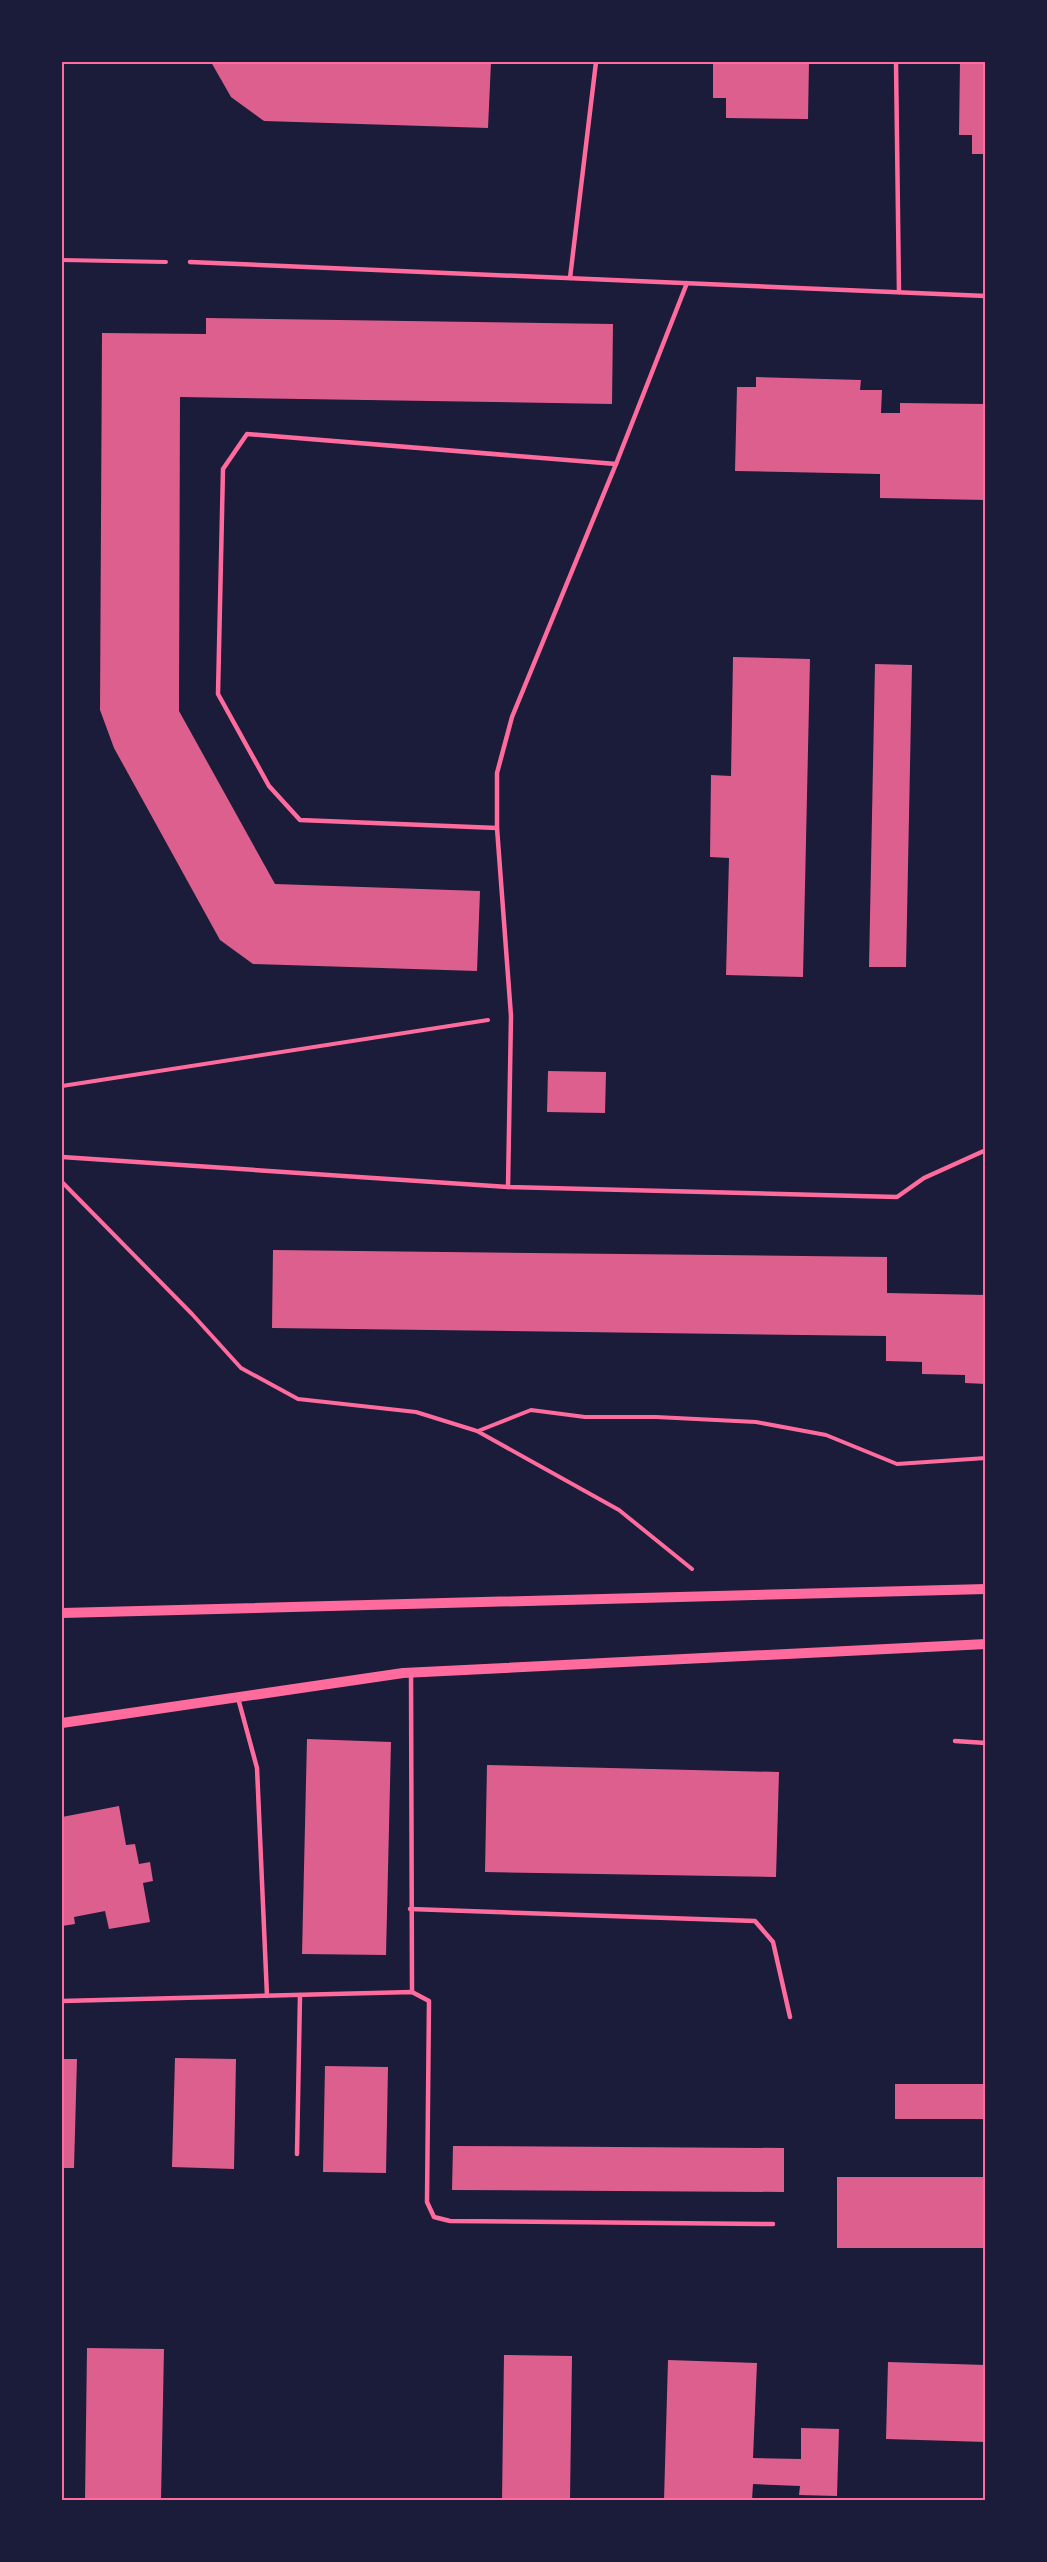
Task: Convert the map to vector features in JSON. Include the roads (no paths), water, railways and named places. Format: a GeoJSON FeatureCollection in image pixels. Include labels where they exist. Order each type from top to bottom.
{"type":"FeatureCollection","features":[{"type":"Feature","properties":{"kind":"street"},"geometry":{"type":"LineString","coordinates":[[62,1613],[986,1589]]}},
{"type":"Feature","properties":{"kind":"street"},"geometry":{"type":"LineString","coordinates":[[62,1723],[411,1672],[986,1644]]}},
{"type":"Feature","properties":{"kind":"lane"},"geometry":{"type":"LineString","coordinates":[[570,278],[596,62]]}},
{"type":"Feature","properties":{"kind":"lane"},"geometry":{"type":"LineString","coordinates":[[896,62],[899,292]]}},
{"type":"Feature","properties":{"kind":"lane"},"geometry":{"type":"LineString","coordinates":[[190,262],[986,296]]}},
{"type":"Feature","properties":{"kind":"lane"},"geometry":{"type":"LineString","coordinates":[[508,1187],[511,1016],[497,828],[497,773],[512,717],[687,284]]}},
{"type":"Feature","properties":{"kind":"lane"},"geometry":{"type":"LineString","coordinates":[[497,828],[300,820],[269,786],[218,694],[223,470],[247,434],[616,464]]}},
{"type":"Feature","properties":{"kind":"lane"},"geometry":{"type":"LineString","coordinates":[[62,1157],[508,1187],[897,1197],[924,1178],[986,1150]]}},
{"type":"Feature","properties":{"kind":"lane"},"geometry":{"type":"LineString","coordinates":[[411,1672],[412,1992]]}},
{"type":"Feature","properties":{"kind":"lane"},"geometry":{"type":"LineString","coordinates":[[237,1697],[257,1768],[267,1996]]}},
{"type":"Feature","properties":{"kind":"lane"},"geometry":{"type":"LineString","coordinates":[[955,1741],[986,1743]]}},
{"type":"Feature","properties":{"kind":"lane"},"geometry":{"type":"LineString","coordinates":[[410,1909],[755,1921],[773,1942],[790,2016]]}},
{"type":"Feature","properties":{"kind":"lane"},"geometry":{"type":"LineString","coordinates":[[62,2001],[412,1992],[429,2001],[427,2202],[434,2217],[450,2221],[773,2224]]}},
{"type":"Feature","properties":{"kind":"lane"},"geometry":{"type":"LineString","coordinates":[[297,2154],[300,1995]]}}]}
